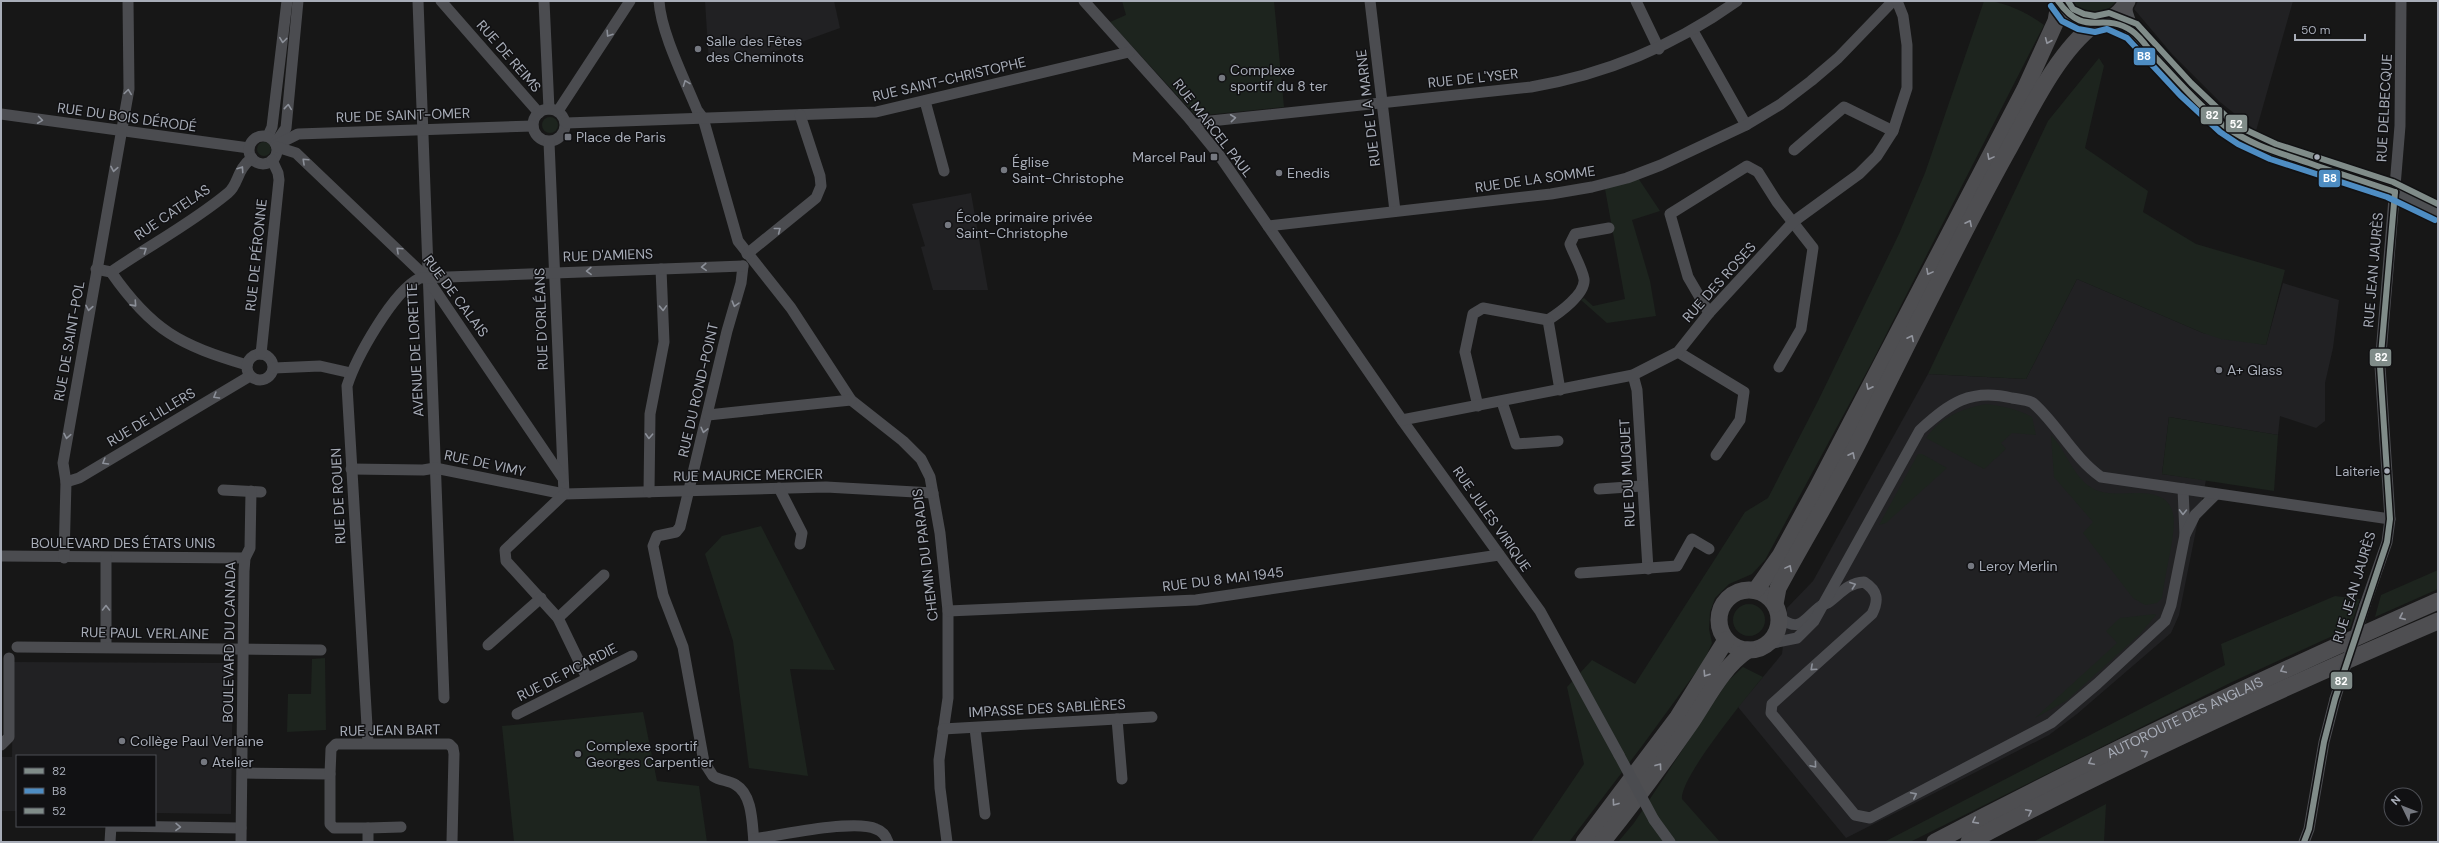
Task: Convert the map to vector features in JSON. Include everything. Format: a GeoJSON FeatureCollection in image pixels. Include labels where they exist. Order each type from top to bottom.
{"type":"FeatureCollection","features":[{"type":"Feature","properties":{"kind":"highway"},"geometry":{"type":"LineString","coordinates":[[2058,2],[2074,19],[2101,22]]}},
{"type":"Feature","properties":{"kind":"highway"},"geometry":{"type":"LineString","coordinates":[[1756,590],[1780,556],[1814,495],[2025,89],[2056,21],[2058,2]]}},
{"type":"Feature","properties":{"kind":"highway"},"geometry":{"type":"LineString","coordinates":[[1777,611],[1764,593],[1756,590],[1737,592],[1722,604],[1718,623],[1726,640],[1732,645],[1748,650],[1755,650],[1768,644],[1778,627],[1778,588],[1849,462],[1980,202],[2032,106],[2061,60],[2087,30],[2118,14],[2126,3]]}},
{"type":"Feature","properties":{"kind":"highway","name":"AUTOROUTE DES ANGLAIS"},"geometry":{"type":"LineString","coordinates":[[1935,842],[2146,734],[2299,662],[2438,601]]}},
{"type":"Feature","properties":{"kind":"highway","name":"AUTOROUTE DES ANGLAIS"},"geometry":{"type":"LineString","coordinates":[[1970,842],[2159,747],[2304,679],[2438,621]]}},
{"type":"Feature","properties":{"kind":"highway"},"geometry":{"type":"LineString","coordinates":[[1584,842],[1678,716],[1726,640]]}},
{"type":"Feature","properties":{"kind":"highway"},"geometry":{"type":"LineString","coordinates":[[1602,842],[1689,725],[1726,670],[1748,650]]}},
{"type":"Feature","properties":{"kind":"main road"},"geometry":{"type":"LineString","coordinates":[[2126,3],[2126,13],[2132,31],[2185,89],[2225,126],[2242,137],[2273,151],[2395,192],[2438,213]]}},
{"type":"Feature","properties":{"kind":"main road"},"geometry":{"type":"LineString","coordinates":[[2101,22],[2132,31]]}},
{"type":"Feature","properties":{"kind":"street","name":"RUE DE SAINT-POL"},"geometry":{"type":"LineString","coordinates":[[64,558],[66,482],[63,463],[96,269],[129,89],[128,1]]}},
{"type":"Feature","properties":{"kind":"street"},"geometry":{"type":"LineString","coordinates":[[274,143],[263,136],[254,139],[250,153],[261,164],[272,160],[277,152],[272,127],[287,1]]}},
{"type":"Feature","properties":{"kind":"street"},"geometry":{"type":"LineString","coordinates":[[274,143],[286,128],[298,1]]}},
{"type":"Feature","properties":{"kind":"street","name":"AVENUE DE LORETTE"},"geometry":{"type":"LineString","coordinates":[[418,1],[427,278],[444,698]]}},
{"type":"Feature","properties":{"kind":"street","name":"RUE DE REIMS"},"geometry":{"type":"LineString","coordinates":[[441,1],[549,111]]}},
{"type":"Feature","properties":{"kind":"street"},"geometry":{"type":"LineString","coordinates":[[544,1],[549,111]]}},
{"type":"Feature","properties":{"kind":"street"},"geometry":{"type":"LineString","coordinates":[[566,122],[564,134],[560,138],[549,142],[540,139],[533,126],[549,111],[630,1]]}},
{"type":"Feature","properties":{"kind":"street","name":"CHEMIN DU PARADIS"},"geometry":{"type":"LineString","coordinates":[[659,1],[659,11],[671,45],[697,110],[703,118],[735,234],[747,259],[791,308],[851,400],[903,441],[921,459],[928,469],[934,493],[948,611],[948,698],[939,760],[940,788],[947,842]]}},
{"type":"Feature","properties":{"kind":"street","name":"RUE MARCEL PAUL"},"geometry":{"type":"LineString","coordinates":[[1084,1],[1219,155],[1268,226]]}},
{"type":"Feature","properties":{"kind":"street","name":"RUE DE LA MARNE"},"geometry":{"type":"LineString","coordinates":[[1370,1],[1395,212]]}},
{"type":"Feature","properties":{"kind":"street"},"geometry":{"type":"LineString","coordinates":[[1636,1],[1659,49]]}},
{"type":"Feature","properties":{"kind":"street","name":"RUE DE L'YSER"},"geometry":{"type":"LineString","coordinates":[[1195,126],[1201,122],[1531,87],[1561,82],[1587,75],[1659,49],[1693,31],[1737,1]]}},
{"type":"Feature","properties":{"kind":"street","name":"RUE DE LA SOMME"},"geometry":{"type":"LineString","coordinates":[[1268,226],[1551,194],[1592,187],[1627,178],[1661,165],[1746,125],[1781,104],[1838,58],[1893,1]]}},
{"type":"Feature","properties":{"kind":"street","name":"RUE DES ROSES"},"geometry":{"type":"LineString","coordinates":[[1402,420],[1502,402],[1633,375],[1678,352],[1710,313],[1792,222],[1859,174],[1877,156],[1893,131],[1908,88],[1907,45],[1903,16],[1897,1]]}},
{"type":"Feature","properties":{"kind":"street","name":"RUE DELBECQUE"},"geometry":{"type":"LineString","coordinates":[[2395,192],[2400,126],[2401,1]]}},
{"type":"Feature","properties":{"kind":"street"},"geometry":{"type":"LineString","coordinates":[[1693,31],[1746,125]]}},
{"type":"Feature","properties":{"kind":"street","name":"RUE SAINT-CHRISTOPHE"},"geometry":{"type":"LineString","coordinates":[[703,118],[876,112],[1129,52]]}},
{"type":"Feature","properties":{"kind":"street"},"geometry":{"type":"LineString","coordinates":[[925,100],[944,172]]}},
{"type":"Feature","properties":{"kind":"street"},"geometry":{"type":"LineString","coordinates":[[1794,150],[1844,107],[1893,131]]}},
{"type":"Feature","properties":{"kind":"street"},"geometry":{"type":"LineString","coordinates":[[549,111],[566,122],[703,118]]}},
{"type":"Feature","properties":{"kind":"street","name":"RUE DU BOIS DÉRODÉ"},"geometry":{"type":"LineString","coordinates":[[1,114],[121,131],[250,153]]}},
{"type":"Feature","properties":{"kind":"street"},"geometry":{"type":"LineString","coordinates":[[747,259],[816,198],[821,186],[820,176],[800,115]]}},
{"type":"Feature","properties":{"kind":"street","name":"RUE DE SAINT-OMER"},"geometry":{"type":"LineString","coordinates":[[274,143],[298,134],[533,126]]}},
{"type":"Feature","properties":{"kind":"street","name":"RUE D'ORLÉANS"},"geometry":{"type":"LineString","coordinates":[[549,142],[562,477],[565,487],[564,494]]}},
{"type":"Feature","properties":{"kind":"street","name":"RUE DE CALAIS"},"geometry":{"type":"LineString","coordinates":[[274,143],[296,153],[427,278],[562,477]]}},
{"type":"Feature","properties":{"kind":"street","name":"RUE CATELAS"},"geometry":{"type":"LineString","coordinates":[[112,272],[168,234],[197,217],[230,191],[250,153]]}},
{"type":"Feature","properties":{"kind":"street","name":"RUE DE PÉRONNE"},"geometry":{"type":"LineString","coordinates":[[261,354],[279,180],[278,173],[272,160]]}},
{"type":"Feature","properties":{"kind":"street"},"geometry":{"type":"LineString","coordinates":[[1710,313],[1688,277],[1670,214],[1747,166],[1758,172],[1792,222],[1813,248],[1801,329],[1779,367]]}},
{"type":"Feature","properties":{"kind":"street","name":"RUE JEAN JAURÈS"},"geometry":{"type":"LineString","coordinates":[[2304,842],[2309,829],[2324,742],[2335,699],[2386,542],[2390,519],[2380,366],[2395,192]]}},
{"type":"Feature","properties":{"kind":"street","name":"RUE JULES VIRIQUE"},"geometry":{"type":"LineString","coordinates":[[1268,226],[1402,420],[1540,611],[1654,820],[1670,842]]}},
{"type":"Feature","properties":{"kind":"street"},"geometry":{"type":"LineString","coordinates":[[1478,406],[1465,352],[1473,314],[1483,308],[1548,320],[1564,310],[1581,290],[1584,280],[1570,244],[1575,234],[1609,228]]}},
{"type":"Feature","properties":{"kind":"street","name":"RUE D'AMIENS"},"geometry":{"type":"LineString","coordinates":[[427,278],[661,269],[747,259]]}},
{"type":"Feature","properties":{"kind":"street","name":"RUE DU ROND-POINT"},"geometry":{"type":"LineString","coordinates":[[747,259],[682,521],[679,530],[657,536],[653,546],[663,594],[682,647],[706,768],[716,778],[735,784],[743,792],[749,803],[754,840]]}},
{"type":"Feature","properties":{"kind":"street"},"geometry":{"type":"LineString","coordinates":[[96,269],[112,272],[131,300],[143,313],[171,335],[202,352],[248,371],[255,380],[264,380],[272,374],[274,368],[272,360],[261,354],[254,355],[248,371]]}},
{"type":"Feature","properties":{"kind":"street"},"geometry":{"type":"LineString","coordinates":[[649,492],[650,414],[664,342],[661,269]]}},
{"type":"Feature","properties":{"kind":"street","name":"RUE DE ROUEN"},"geometry":{"type":"LineString","coordinates":[[368,743],[347,386],[351,373],[368,342],[394,304],[413,282],[420,278],[427,278]]}},
{"type":"Feature","properties":{"kind":"street"},"geometry":{"type":"LineString","coordinates":[[1548,320],[1560,390]]}},
{"type":"Feature","properties":{"kind":"street"},"geometry":{"type":"LineString","coordinates":[[1678,352],[1744,392],[1740,420],[1716,455]]}},
{"type":"Feature","properties":{"kind":"street"},"geometry":{"type":"LineString","coordinates":[[274,368],[320,366],[351,373]]}},
{"type":"Feature","properties":{"kind":"street","name":"RUE DE LILLERS"},"geometry":{"type":"LineString","coordinates":[[66,482],[79,478],[248,371]]}},
{"type":"Feature","properties":{"kind":"street","name":"RUE DU MUGUET"},"geometry":{"type":"LineString","coordinates":[[1633,375],[1637,390],[1648,569]]}},
{"type":"Feature","properties":{"kind":"street"},"geometry":{"type":"LineString","coordinates":[[1768,644],[1797,638],[1802,635],[1814,622],[1821,606],[1920,430],[1940,412],[1958,401],[1985,393],[2031,402],[2086,466],[2101,477],[2390,519]]}},
{"type":"Feature","properties":{"kind":"street"},"geometry":{"type":"LineString","coordinates":[[708,415],[851,400]]}},
{"type":"Feature","properties":{"kind":"street"},"geometry":{"type":"LineString","coordinates":[[1502,402],[1516,444],[1558,441]]}},
{"type":"Feature","properties":{"kind":"street","name":"RUE DE VIMY"},"geometry":{"type":"LineString","coordinates":[[351,469],[423,470],[435,468],[564,494]]}},
{"type":"Feature","properties":{"kind":"street"},"geometry":{"type":"LineString","coordinates":[[1599,489],[1642,486]]}},
{"type":"Feature","properties":{"kind":"street","name":"RUE MAURICE MERCIER"},"geometry":{"type":"LineString","coordinates":[[564,494],[826,487],[934,493]]}},
{"type":"Feature","properties":{"kind":"street"},"geometry":{"type":"LineString","coordinates":[[779,488],[802,533],[800,544]]}},
{"type":"Feature","properties":{"kind":"street"},"geometry":{"type":"LineString","coordinates":[[1777,611],[1794,625],[1802,623],[1821,606],[1828,604],[1842,590],[1855,582],[1864,582],[1875,592],[1878,600],[1872,614],[1772,704],[1771,713],[1855,815],[1870,818],[2051,723],[2097,684],[2165,621],[2171,605],[2185,535],[2183,489]]}},
{"type":"Feature","properties":{"kind":"street","name":"BOULEVARD DU CANADA"},"geometry":{"type":"LineString","coordinates":[[223,490],[256,491],[250,548],[245,558],[241,842]]}},
{"type":"Feature","properties":{"kind":"street"},"geometry":{"type":"LineString","coordinates":[[564,494],[505,550],[506,561],[558,618],[587,678]]}},
{"type":"Feature","properties":{"kind":"street"},"geometry":{"type":"LineString","coordinates":[[2185,535],[2196,515],[2216,494]]}},
{"type":"Feature","properties":{"kind":"street"},"geometry":{"type":"LineString","coordinates":[[1580,573],[1677,566],[1692,539],[1709,550]]}},
{"type":"Feature","properties":{"kind":"street","name":"RUE DU 8 MAI 1945"},"geometry":{"type":"LineString","coordinates":[[948,611],[1196,600],[1499,555]]}},
{"type":"Feature","properties":{"kind":"street","name":"BOULEVARD DES ÉTATS UNIS"},"geometry":{"type":"LineString","coordinates":[[1,556],[64,558],[245,558]]}},
{"type":"Feature","properties":{"kind":"street"},"geometry":{"type":"LineString","coordinates":[[106,558],[106,647]]}},
{"type":"Feature","properties":{"kind":"street"},"geometry":{"type":"LineString","coordinates":[[558,618],[604,575]]}},
{"type":"Feature","properties":{"kind":"street"},"geometry":{"type":"LineString","coordinates":[[488,645],[541,598]]}},
{"type":"Feature","properties":{"kind":"street","name":"RUE PAUL VERLAINE"},"geometry":{"type":"LineString","coordinates":[[17,647],[321,650]]}},
{"type":"Feature","properties":{"kind":"street","name":"RUE DE PICARDIE"},"geometry":{"type":"LineString","coordinates":[[517,714],[632,656]]}},
{"type":"Feature","properties":{"kind":"street"},"geometry":{"type":"LineString","coordinates":[[1,745],[9,737],[9,658]]}},
{"type":"Feature","properties":{"kind":"street","name":"IMPASSE DES SABLIÈRES"},"geometry":{"type":"LineString","coordinates":[[943,728],[975,728],[1152,717]]}},
{"type":"Feature","properties":{"kind":"street"},"geometry":{"type":"LineString","coordinates":[[1117,719],[1122,779]]}},
{"type":"Feature","properties":{"kind":"street"},"geometry":{"type":"LineString","coordinates":[[975,728],[985,814]]}},
{"type":"Feature","properties":{"kind":"street","name":"RUE JEAN BART"},"geometry":{"type":"LineString","coordinates":[[401,827],[334,828],[330,824],[331,749],[336,744],[449,744],[453,748],[452,842]]}},
{"type":"Feature","properties":{"kind":"street"},"geometry":{"type":"LineString","coordinates":[[243,773],[330,774]]}},
{"type":"Feature","properties":{"kind":"street"},"geometry":{"type":"LineString","coordinates":[[110,842],[111,827]]}},
{"type":"Feature","properties":{"kind":"street"},"geometry":{"type":"LineString","coordinates":[[156,827],[241,828]]}},
{"type":"Feature","properties":{"kind":"street"},"geometry":{"type":"LineString","coordinates":[[754,840],[818,828],[868,827],[878,829],[888,842]]}},
{"type":"Feature","properties":{"kind":"street"},"geometry":{"type":"LineString","coordinates":[[368,828],[368,842]]}},
{"type":"Feature","properties":{"kind":"shaded area"},"geometry":{"type":"Polygon","coordinates":[[[705,1],[834,1],[840,28],[760,57],[709,64],[705,1]]]}},
{"type":"Feature","properties":{"kind":"shaded area","name":"Complexe sportif du 8 ter"},"geometry":{"type":"Polygon","coordinates":[[[1122,1],[1274,1],[1284,107],[1196,116],[1110,22],[1126,15],[1122,1]]]}},
{"type":"Feature","properties":{"kind":"shaded area"},"geometry":{"type":"Polygon","coordinates":[[[1984,1],[2000,3],[2016,8],[2044,25],[1871,364],[1765,560],[1752,574],[1729,584],[1715,598],[1710,612],[1709,629],[1712,643],[1704,661],[1569,842],[1531,842],[1584,764],[1567,687],[1592,660],[1635,684],[1745,512],[1768,498],[1818,401],[1899,234],[1925,173],[1984,1]]]}},
{"type":"Feature","properties":{"kind":"shaded area"},"geometry":{"type":"Polygon","coordinates":[[[2067,1],[2116,1],[2105,11],[2084,14],[2072,7],[2067,1]]]}},
{"type":"Feature","properties":{"kind":"shaded area"},"geometry":{"type":"Polygon","coordinates":[[[2138,1],[2293,1],[2256,131],[2220,102],[2172,54],[2134,9],[2138,1]]]}},
{"type":"Feature","properties":{"kind":"shaded area"},"geometry":{"type":"Polygon","coordinates":[[[2099,58],[2104,66],[2085,148],[2148,191],[2143,212],[2196,244],[2285,270],[2266,345],[2221,339],[2203,333],[2077,279],[2026,379],[1928,374],[2048,121],[2099,58]]]}},
{"type":"Feature","properties":{"kind":"shaded area"},"geometry":{"type":"Polygon","coordinates":[[[550,117],[556,119],[558,125],[556,131],[550,133],[544,131],[542,125],[544,119],[550,117]]]}},
{"type":"Feature","properties":{"kind":"shaded area"},"geometry":{"type":"Polygon","coordinates":[[[261,142],[267,142],[271,146],[271,152],[267,156],[261,156],[257,152],[257,146],[261,142]]]}},
{"type":"Feature","properties":{"kind":"shaded area"},"geometry":{"type":"Polygon","coordinates":[[[1638,178],[1660,211],[1632,220],[1650,281],[1656,316],[1607,323],[1581,300],[1584,298],[1593,306],[1625,299],[1605,189],[1638,178]]]}},
{"type":"Feature","properties":{"kind":"shaded area","name":"École primaire privée Saint-Christophe"},"geometry":{"type":"Polygon","coordinates":[[[971,193],[988,290],[933,290],[921,247],[925,246],[912,204],[971,193]]]}},
{"type":"Feature","properties":{"kind":"shaded area"},"geometry":{"type":"Polygon","coordinates":[[[2077,279],[2203,333],[2266,345],[2283,283],[2339,300],[2333,348],[2325,383],[2325,421],[2316,428],[2280,416],[2278,435],[2169,417],[2162,474],[2206,480],[2179,615],[2171,633],[2077,714],[2049,735],[1846,838],[1738,707],[1782,654],[1787,608],[1813,581],[1928,374],[2026,379],[2077,279]]]}},
{"type":"Feature","properties":{"kind":"shaded area"},"geometry":{"type":"Polygon","coordinates":[[[1986,404],[2010,408],[2032,417],[2036,435],[2012,433],[2001,443],[2006,449],[1984,469],[1926,438],[1938,425],[1952,415],[1968,408],[1986,404]]]}},
{"type":"Feature","properties":{"kind":"shaded area"},"geometry":{"type":"Polygon","coordinates":[[[2169,417],[2278,435],[2274,491],[2162,474],[2169,417]]]}},
{"type":"Feature","properties":{"kind":"shaded area"},"geometry":{"type":"Polygon","coordinates":[[[2051,435],[2080,477],[2085,483],[2097,491],[2121,494],[2140,493],[2154,495],[2163,499],[2169,505],[2173,512],[2173,531],[2162,598],[2157,603],[2145,605],[2133,598],[2083,533],[2093,522],[2054,477],[2051,435]]]}},
{"type":"Feature","properties":{"kind":"shaded area"},"geometry":{"type":"Polygon","coordinates":[[[1918,454],[1922,454],[1947,468],[1886,523],[1879,525],[1918,454]]]}},
{"type":"Feature","properties":{"kind":"shaded area"},"geometry":{"type":"Polygon","coordinates":[[[761,526],[835,670],[790,669],[808,776],[749,768],[733,641],[705,554],[722,536],[761,526]]]}},
{"type":"Feature","properties":{"kind":"shaded area"},"geometry":{"type":"Polygon","coordinates":[[[2438,570],[2438,589],[2375,617],[2381,595],[2438,570]]]}},
{"type":"Feature","properties":{"kind":"shaded area"},"geometry":{"type":"Polygon","coordinates":[[[2335,596],[2360,599],[2350,628],[2232,682],[1910,842],[1884,842],[2225,665],[2221,644],[2335,596]]]}},
{"type":"Feature","properties":{"kind":"shaded area"},"geometry":{"type":"Polygon","coordinates":[[[1746,604],[1752,604],[1761,608],[1765,620],[1761,632],[1752,636],[1746,636],[1737,632],[1733,623],[1733,617],[1737,608],[1746,604]]]}},
{"type":"Feature","properties":{"kind":"shaded area"},"geometry":{"type":"Polygon","coordinates":[[[2156,615],[2140,634],[2066,701],[2035,718],[2117,643],[2106,631],[2120,618],[2156,615]]]}},
{"type":"Feature","properties":{"kind":"shaded area"},"geometry":{"type":"Polygon","coordinates":[[[325,658],[326,730],[287,732],[288,694],[311,694],[312,659],[325,658]]]}},
{"type":"Feature","properties":{"kind":"shaded area","name":"Collège Paul Verlaine"},"geometry":{"type":"Polygon","coordinates":[[[13,662],[233,663],[231,814],[156,813],[156,755],[16,755],[16,811],[1,811],[1,757],[12,757],[13,662]]]}},
{"type":"Feature","properties":{"kind":"shaded area"},"geometry":{"type":"Polygon","coordinates":[[[1743,667],[1763,677],[1702,757],[1691,774],[1684,789],[1682,799],[1720,842],[1618,842],[1634,823],[1728,681],[1743,667]]]}},
{"type":"Feature","properties":{"kind":"shaded area","name":"Complexe sportif Georges Carpentier"},"geometry":{"type":"Polygon","coordinates":[[[643,712],[657,781],[699,786],[707,842],[514,842],[502,726],[643,712]]]}},
{"type":"Feature","properties":{"kind":"shaded area"},"geometry":{"type":"Polygon","coordinates":[[[2106,804],[2104,842],[2033,842],[2106,804]]]}},
{"type":"Feature","properties":{"kind":"transit line","name":"82"},"geometry":{"type":"LineString","coordinates":[[2058,1],[2068,13],[2077,19],[2086,22],[2121,25],[2132,31],[2207,111],[2235,133],[2276,152],[2395,192]]}},
{"type":"Feature","properties":{"kind":"transit line","name":"52"},"geometry":{"type":"LineString","coordinates":[[2068,1],[2073,9],[2084,14],[2095,16],[2109,13],[2137,24],[2191,83],[2230,120],[2246,130],[2276,144],[2393,182],[2438,204]]}},
{"type":"Feature","properties":{"kind":"transit line","name":"B8"},"geometry":{"type":"LineString","coordinates":[[2051,6],[2062,21],[2078,29],[2095,32],[2107,29],[2127,38],[2180,95],[2220,132],[2238,144],[2270,159],[2387,197],[2435,220]]}},
{"type":"Feature","properties":{"kind":"transit line","name":"82"},"geometry":{"type":"LineString","coordinates":[[2304,842],[2309,829],[2324,742],[2335,699],[2387,542],[2390,519],[2380,366],[2395,192]]}},
{"type":"Feature","properties":{"kind":"place","name":"Salle des Fêtes des Cheminots"},"geometry":{"type":"Point","coordinates":[698,49]}},
{"type":"Feature","properties":{"kind":"place","name":"Complexe sportif du 8 ter"},"geometry":{"type":"Point","coordinates":[1222,78]}},
{"type":"Feature","properties":{"kind":"place","name":"Place de Paris"},"geometry":{"type":"Point","coordinates":[568,137]}},
{"type":"Feature","properties":{"kind":"place","name":"Marcel Paul"},"geometry":{"type":"Point","coordinates":[1214,157]}},
{"type":"Feature","properties":{"kind":"place","name":"Église Saint-Christophe"},"geometry":{"type":"Point","coordinates":[1004,170]}},
{"type":"Feature","properties":{"kind":"place","name":"Enedis"},"geometry":{"type":"Point","coordinates":[1279,173]}},
{"type":"Feature","properties":{"kind":"place","name":"École primaire privée Saint-Christophe"},"geometry":{"type":"Point","coordinates":[948,225]}},
{"type":"Feature","properties":{"kind":"place","name":"A+ Glass"},"geometry":{"type":"Point","coordinates":[2219,370]}},
{"type":"Feature","properties":{"kind":"place","name":"Laiterie"},"geometry":{"type":"Point","coordinates":[2387,471]}},
{"type":"Feature","properties":{"kind":"place","name":"Leroy Merlin"},"geometry":{"type":"Point","coordinates":[1971,566]}},
{"type":"Feature","properties":{"kind":"place","name":"Collège Paul Verlaine"},"geometry":{"type":"Point","coordinates":[122,741]}},
{"type":"Feature","properties":{"kind":"place","name":"Complexe sportif Georges Carpentier"},"geometry":{"type":"Point","coordinates":[578,754]}},
{"type":"Feature","properties":{"kind":"place","name":"Atelier"},"geometry":{"type":"Point","coordinates":[204,762]}}]}
